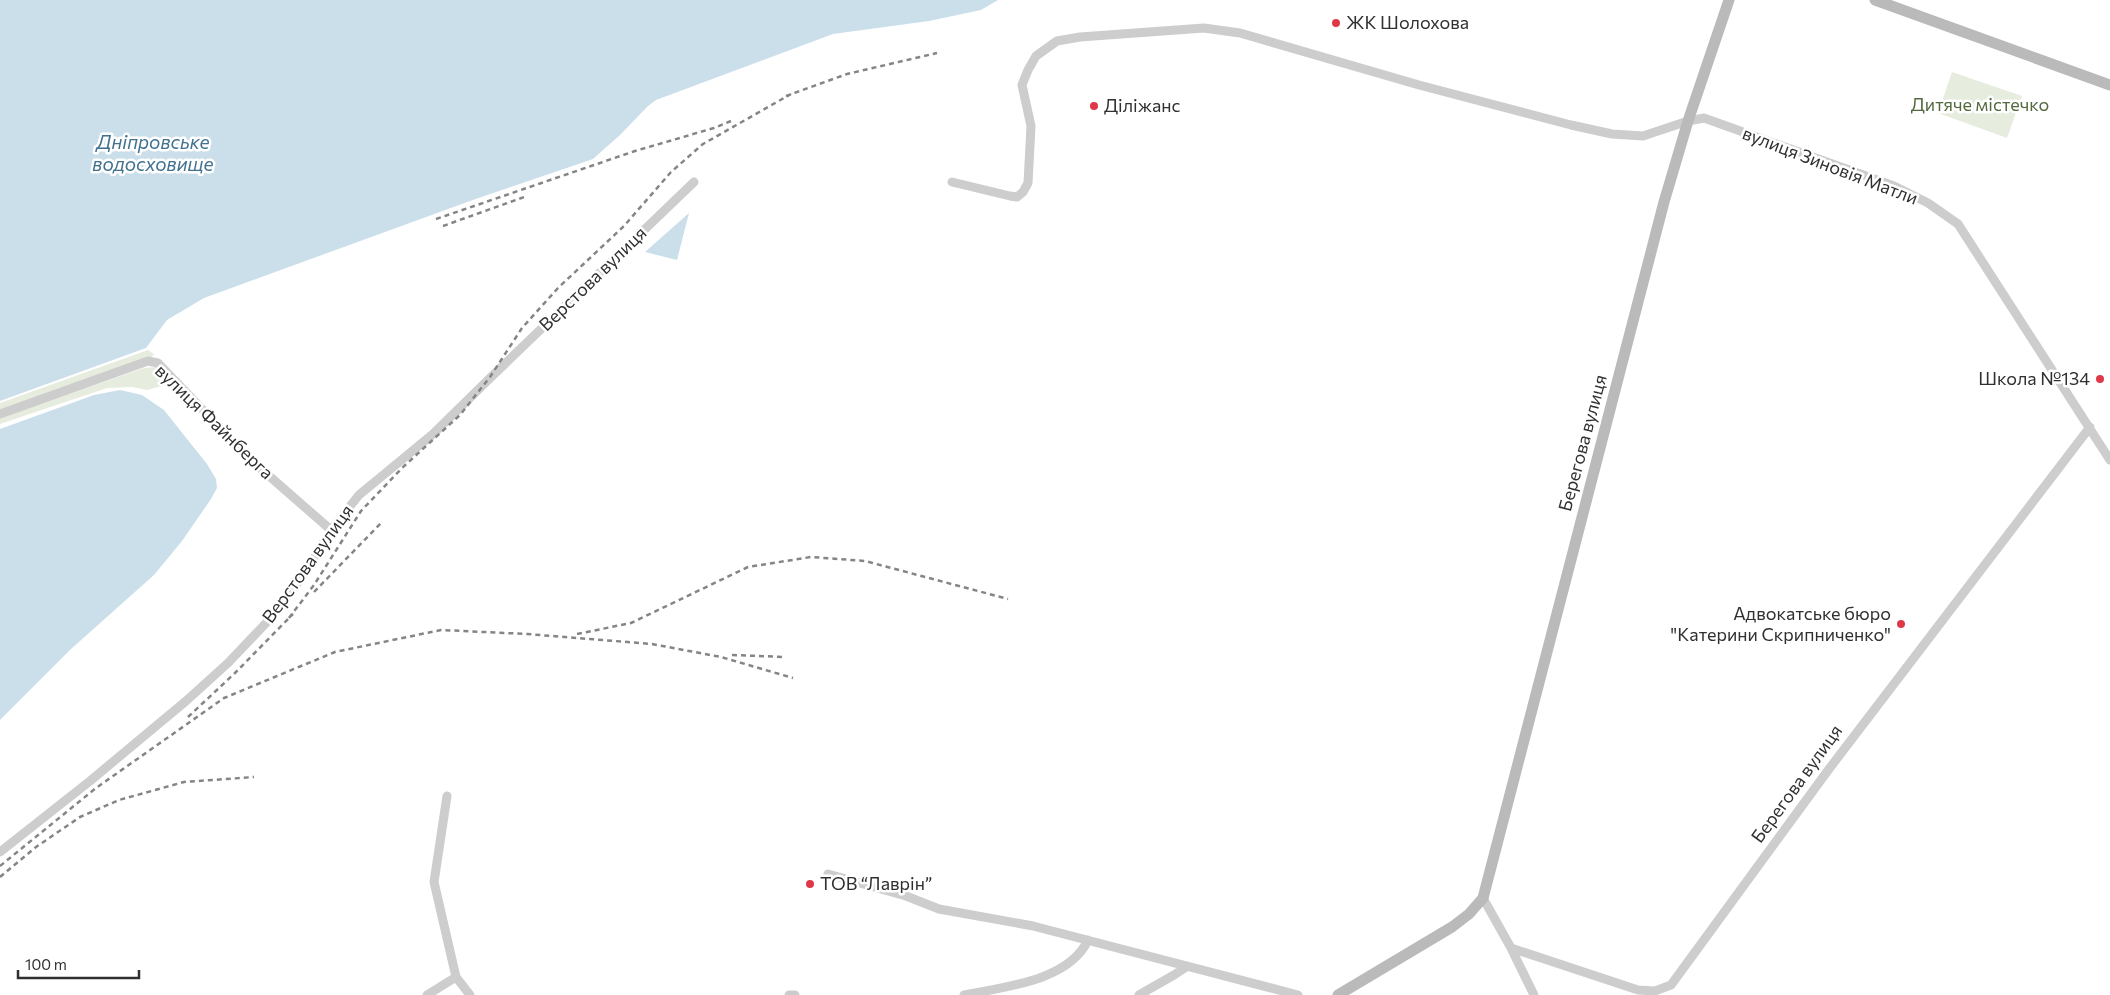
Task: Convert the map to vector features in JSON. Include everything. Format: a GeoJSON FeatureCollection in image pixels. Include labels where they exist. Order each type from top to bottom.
{"type":"FeatureCollection","features":[{"type":"Feature","properties":{"kind":"street","name":"Берегова вулиця"},"geometry":{"type":"LineString","coordinates":[[1338,995],[1452,927],[1469,914],[1483,898],[1664,202],[1688,121],[1729,0]]}},
{"type":"Feature","properties":{"kind":"street"},"geometry":{"type":"LineString","coordinates":[[1875,0],[2110,85]]}},
{"type":"Feature","properties":{"kind":"street","name":"вулиця Зиновія Матли"},"geometry":{"type":"LineString","coordinates":[[952,182],[1010,196],[1016,196],[1023,192],[1028,184],[1031,126],[1022,84],[1036,56],[1057,42],[1080,37],[1165,30],[1213,29],[1240,33],[1419,84],[1571,125],[1612,134],[1643,136],[1688,121],[1704,118],[1894,186],[1928,203],[1958,224],[2110,460]]}},
{"type":"Feature","properties":{"kind":"street","name":"Верстова вулиця"},"geometry":{"type":"LineString","coordinates":[[0,852],[35,826],[186,701],[235,656],[267,622],[304,576],[331,530],[359,495],[434,434],[486,381],[694,182]]}},
{"type":"Feature","properties":{"kind":"street","name":"вулиця Файнберга"},"geometry":{"type":"LineString","coordinates":[[0,414],[148,361],[158,363],[252,461],[331,530]]}},
{"type":"Feature","properties":{"kind":"street","name":"Берегова вулиця"},"geometry":{"type":"LineString","coordinates":[[1511,948],[1638,990],[1655,991],[1671,985],[1829,769],[2090,428]]}},
{"type":"Feature","properties":{"kind":"street"},"geometry":{"type":"LineString","coordinates":[[447,796],[434,882],[456,976],[470,995]]}},
{"type":"Feature","properties":{"kind":"street"},"geometry":{"type":"LineString","coordinates":[[828,874],[906,896],[939,909],[1033,926],[1298,995]]}},
{"type":"Feature","properties":{"kind":"street"},"geometry":{"type":"LineString","coordinates":[[1483,898],[1511,948],[1534,995]]}},
{"type":"Feature","properties":{"kind":"street"},"geometry":{"type":"LineString","coordinates":[[964,995],[1023,984],[1046,976],[1065,966],[1084,948],[1088,940]]}},
{"type":"Feature","properties":{"kind":"street"},"geometry":{"type":"LineString","coordinates":[[1139,995],[1186,966]]}},
{"type":"Feature","properties":{"kind":"street"},"geometry":{"type":"LineString","coordinates":[[427,995],[456,976]]}},
{"type":"Feature","properties":{"kind":"street"},"geometry":{"type":"LineString","coordinates":[[789,995],[795,995]]}},
{"type":"Feature","properties":{"kind":"green space","name":"Дитяче містечко"},"geometry":{"type":"Polygon","coordinates":[[[1952,72],[2022,96],[2007,138],[1938,113],[1952,72]]]}},
{"type":"Feature","properties":{"kind":"green space"},"geometry":{"type":"Polygon","coordinates":[[[148,350],[154,354],[151,358],[0,414],[0,403],[148,350]]]}},
{"type":"Feature","properties":{"kind":"green space"},"geometry":{"type":"Polygon","coordinates":[[[156,367],[169,384],[147,390],[132,387],[107,388],[0,424],[0,418],[144,368],[156,367]]]}},
{"type":"Feature","properties":{"kind":"water","name":"Дніпровське водосховище"},"geometry":{"type":"Polygon","coordinates":[[[0,0],[998,0],[981,10],[929,21],[833,34],[656,100],[593,159],[470,201],[204,298],[167,320],[146,348],[0,401],[0,0]]]}},
{"type":"Feature","properties":{"kind":"water"},"geometry":{"type":"Polygon","coordinates":[[[689,213],[677,260],[645,252],[689,213]]]}},
{"type":"Feature","properties":{"kind":"water"},"geometry":{"type":"Polygon","coordinates":[[[120,390],[142,395],[164,410],[207,464],[216,479],[217,488],[182,541],[154,575],[71,649],[0,720],[0,429],[94,395],[120,390]]]}},
{"type":"Feature","properties":{"kind":"railway"},"geometry":{"type":"LineString","coordinates":[[786,96],[847,74],[937,53]]}},
{"type":"Feature","properties":{"kind":"railway"},"geometry":{"type":"LineString","coordinates":[[289,618],[314,585],[361,511],[402,468],[460,415],[490,377],[522,328],[558,288],[624,226],[671,172],[703,144],[791,94]]}},
{"type":"Feature","properties":{"kind":"railway"},"geometry":{"type":"LineString","coordinates":[[436,219],[635,151],[714,128],[731,121]]}},
{"type":"Feature","properties":{"kind":"railway"},"geometry":{"type":"LineString","coordinates":[[443,226],[527,196]]}},
{"type":"Feature","properties":{"kind":"railway"},"geometry":{"type":"LineString","coordinates":[[314,592],[382,522]]}},
{"type":"Feature","properties":{"kind":"railway"},"geometry":{"type":"LineString","coordinates":[[577,634],[631,623],[748,567],[811,557],[865,561],[1008,599]]}},
{"type":"Feature","properties":{"kind":"railway"},"geometry":{"type":"LineString","coordinates":[[188,717],[235,673],[293,614]]}},
{"type":"Feature","properties":{"kind":"railway"},"geometry":{"type":"LineString","coordinates":[[0,866],[96,788],[224,698],[335,652],[441,630],[527,634],[652,644],[721,657],[793,678]]}},
{"type":"Feature","properties":{"kind":"railway"},"geometry":{"type":"LineString","coordinates":[[732,655],[785,657]]}},
{"type":"Feature","properties":{"kind":"railway"},"geometry":{"type":"LineString","coordinates":[[0,877],[36,847],[80,817],[119,800],[184,782],[254,777]]}},
{"type":"Feature","properties":{"kind":"place","name":"ЖК Шолохова"},"geometry":{"type":"Point","coordinates":[1336,23]}},
{"type":"Feature","properties":{"kind":"place","name":"Діліжанс"},"geometry":{"type":"Point","coordinates":[1094,106]}},
{"type":"Feature","properties":{"kind":"place","name":"Школа №134"},"geometry":{"type":"Point","coordinates":[2100,379]}},
{"type":"Feature","properties":{"kind":"place","name":"Адвокатське бюро \"Катерини Скрипниченко\""},"geometry":{"type":"Point","coordinates":[1901,624]}},
{"type":"Feature","properties":{"kind":"place","name":"ТОВ “Лаврін”"},"geometry":{"type":"Point","coordinates":[810,884]}}]}
